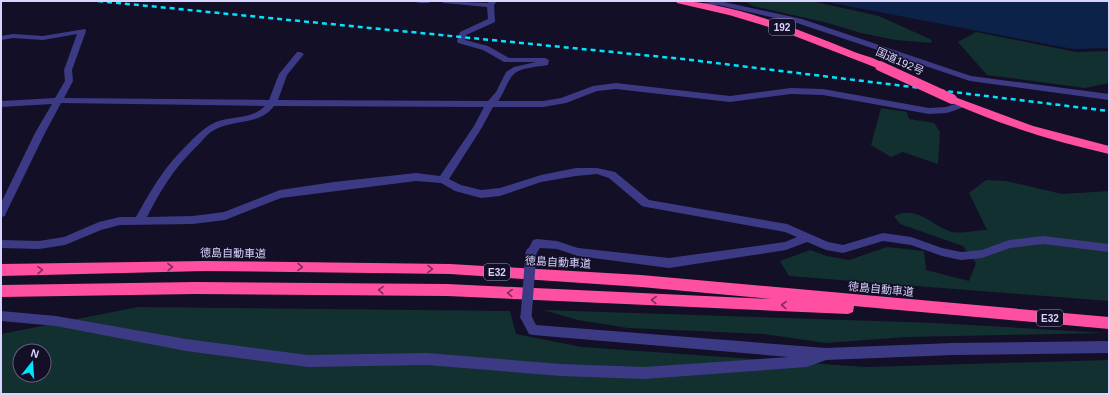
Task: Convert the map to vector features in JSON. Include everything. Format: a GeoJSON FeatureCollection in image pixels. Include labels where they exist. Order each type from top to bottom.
{"type":"FeatureCollection","features":[{"type":"Feature","properties":{"kind":"highway","name":"国道192号"},"geometry":{"type":"LineString","coordinates":[[680,1],[704,5],[781,26],[880,66],[964,104],[1041,132],[1109,150]]}},
{"type":"Feature","properties":{"kind":"highway","name":"徳島自動車道"},"geometry":{"type":"LineString","coordinates":[[1,270],[205,266],[450,270],[641,281],[1109,323]]}},
{"type":"Feature","properties":{"kind":"highway","name":"徳島自動車道"},"geometry":{"type":"LineString","coordinates":[[1,291],[196,288],[447,290],[991,313]]}},
{"type":"Feature","properties":{"kind":"street"},"geometry":{"type":"LineString","coordinates":[[418,1],[428,1]]}},
{"type":"Feature","properties":{"kind":"street"},"geometry":{"type":"LineString","coordinates":[[443,180],[478,127],[490,104],[500,93],[513,71],[534,64],[545,63],[545,60],[507,60],[498,52],[484,46],[461,41],[463,34],[492,20],[492,3],[444,1]]}},
{"type":"Feature","properties":{"kind":"street"},"geometry":{"type":"LineString","coordinates":[[704,5],[718,3],[799,22],[881,47],[970,78],[1109,97]]}},
{"type":"Feature","properties":{"kind":"street"},"geometry":{"type":"LineString","coordinates":[[1,38],[13,36],[43,38],[82,31],[68,70],[69,81],[40,134],[1,213]]}},
{"type":"Feature","properties":{"kind":"street"},"geometry":{"type":"LineString","coordinates":[[140,221],[158,186],[175,162],[208,130],[220,124],[253,117],[267,110],[273,102],[283,74],[300,54]]}},
{"type":"Feature","properties":{"kind":"street"},"geometry":{"type":"LineString","coordinates":[[1,104],[58,101],[543,104],[563,102],[596,88],[616,86],[730,99],[791,91],[823,92],[929,111],[947,110],[964,104]]}},
{"type":"Feature","properties":{"kind":"street"},"geometry":{"type":"LineString","coordinates":[[1,244],[39,245],[65,241],[99,226],[120,220],[192,220],[225,216],[280,194],[334,186],[416,177],[443,180],[458,188],[481,194],[500,192],[541,179],[576,172],[598,171],[612,175],[646,203],[718,217],[787,228],[826,246],[843,249],[883,237],[911,241],[942,252],[961,256],[982,254],[1009,244],[1043,240],[1109,248]]}},
{"type":"Feature","properties":{"kind":"street"},"geometry":{"type":"LineString","coordinates":[[808,237],[786,246],[669,263],[578,252],[557,245],[537,243],[531,253],[526,317],[533,330],[826,354],[953,349],[1109,347]]}},
{"type":"Feature","properties":{"kind":"street"},"geometry":{"type":"LineString","coordinates":[[1,316],[56,321],[165,342],[308,361],[427,359],[561,370],[644,373],[807,361],[826,354]]}},
{"type":"Feature","properties":{"kind":"green space"},"geometry":{"type":"Polygon","coordinates":[[[744,1],[811,1],[879,16],[932,40],[931,43],[896,40],[861,33],[828,23],[753,6],[744,1]]]}},
{"type":"Feature","properties":{"kind":"green space"},"geometry":{"type":"Polygon","coordinates":[[[976,32],[1076,52],[1109,51],[1109,83],[1085,88],[987,75],[958,42],[976,32]]]}},
{"type":"Feature","properties":{"kind":"green space"},"geometry":{"type":"Polygon","coordinates":[[[881,108],[907,112],[909,119],[934,123],[940,132],[938,164],[903,152],[891,157],[871,145],[881,108]]]}},
{"type":"Feature","properties":{"kind":"green space"},"geometry":{"type":"Polygon","coordinates":[[[986,180],[1006,181],[1062,194],[1109,191],[1109,301],[789,276],[780,261],[810,250],[827,256],[849,260],[887,247],[924,251],[926,270],[969,281],[976,263],[963,246],[900,224],[894,216],[903,213],[910,213],[924,218],[952,232],[960,233],[987,230],[969,193],[986,180]]]}},
{"type":"Feature","properties":{"kind":"green space"},"geometry":{"type":"Polygon","coordinates":[[[138,307],[510,311],[516,334],[582,347],[866,367],[1109,360],[1109,394],[1,394],[1,334],[138,307]]]}},
{"type":"Feature","properties":{"kind":"green space"},"geometry":{"type":"Polygon","coordinates":[[[543,310],[936,323],[1106,333],[906,337],[826,343],[764,334],[628,328],[578,320],[543,310]]]}},
{"type":"Feature","properties":{"kind":"water"},"geometry":{"type":"Polygon","coordinates":[[[821,1],[1109,1],[1109,48],[1073,49],[821,1]]]}},
{"type":"Feature","properties":{"kind":"railway"},"geometry":{"type":"LineString","coordinates":[[98,1],[683,59],[1109,111]]}}]}
